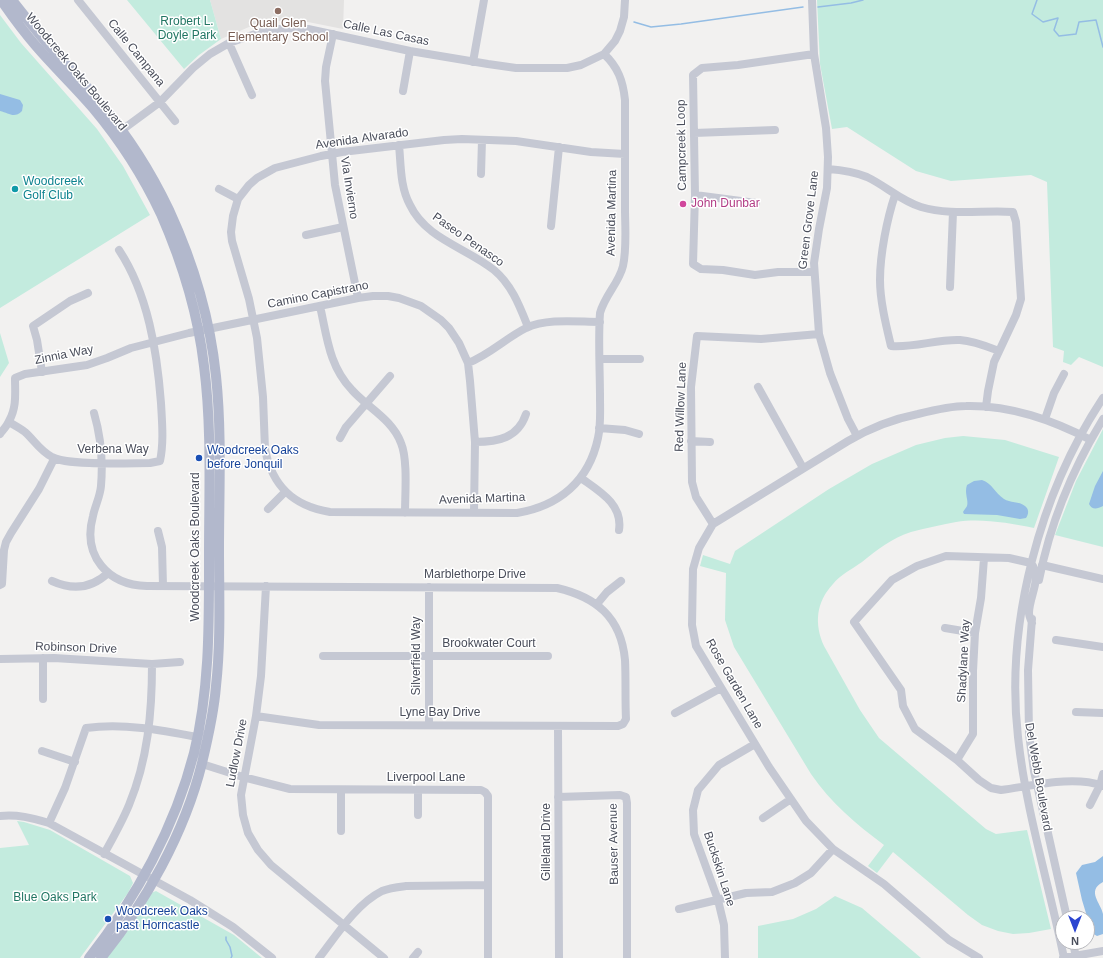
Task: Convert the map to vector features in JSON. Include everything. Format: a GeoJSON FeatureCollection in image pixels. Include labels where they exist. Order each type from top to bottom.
{"type":"FeatureCollection","features":[{"type":"Feature","properties":{"kind":"main road","name":"Woodcreek Oaks Boulevard"},"geometry":{"type":"LineString","coordinates":[[1,0],[36,47],[94,110],[133,145],[156,184],[180,234],[199,288],[209,328],[216,375],[219,429],[215,586],[206,686],[197,737],[185,783],[174,813],[144,875],[112,926],[89,958]]}},
{"type":"Feature","properties":{"kind":"main road","name":"Woodcreek Oaks Boulevard"},"geometry":{"type":"LineString","coordinates":[[12,0],[46,42],[82,81],[118,133],[160,214],[180,262],[198,331],[204,365],[209,414],[215,586],[216,686],[214,707],[202,764],[185,813],[167,854],[134,912],[101,958]]}},
{"type":"Feature","properties":{"kind":"street","name":"Calle Campana"},"geometry":{"type":"LineString","coordinates":[[78,0],[175,121]]}},
{"type":"Feature","properties":{"kind":"street"},"geometry":{"type":"LineString","coordinates":[[473,62],[484,0]]}},
{"type":"Feature","properties":{"kind":"street"},"geometry":{"type":"LineString","coordinates":[[604,54],[615,41],[620,31],[624,17],[625,0]]}},
{"type":"Feature","properties":{"kind":"street","name":"Green Grove Lane"},"geometry":{"type":"LineString","coordinates":[[812,0],[814,54],[828,144],[826,195],[819,229],[814,272],[819,334],[830,373],[848,419],[857,436]]}},
{"type":"Feature","properties":{"kind":"street","name":"Calle Las Casas"},"geometry":{"type":"LineString","coordinates":[[118,133],[160,102],[210,54],[229,43],[251,34],[286,28],[308,29],[410,51],[516,68],[559,68],[581,65],[604,54]]}},
{"type":"Feature","properties":{"kind":"street","name":"Via Invierno"},"geometry":{"type":"LineString","coordinates":[[333,34],[326,67],[325,81],[335,185],[358,298]]}},
{"type":"Feature","properties":{"kind":"street"},"geometry":{"type":"LineString","coordinates":[[229,43],[252,95]]}},
{"type":"Feature","properties":{"kind":"street"},"geometry":{"type":"LineString","coordinates":[[403,91],[410,51]]}},
{"type":"Feature","properties":{"kind":"street","name":"Avenida Martina"},"geometry":{"type":"LineString","coordinates":[[253,319],[262,377],[266,455],[273,476],[286,492],[302,504],[330,512],[517,512],[539,508],[560,497],[581,478],[592,456],[598,437],[600,322],[602,305],[619,276],[624,260],[625,100],[623,83],[616,69],[604,54]]}},
{"type":"Feature","properties":{"kind":"street","name":"Campcreek Loop"},"geometry":{"type":"LineString","coordinates":[[814,54],[738,65],[702,68],[693,75],[695,195],[693,264],[701,269],[723,270],[755,276],[778,272],[814,272]]}},
{"type":"Feature","properties":{"kind":"street"},"geometry":{"type":"LineString","coordinates":[[694,133],[775,130]]}},
{"type":"Feature","properties":{"kind":"street","name":"Avenida Alvarado"},"geometry":{"type":"LineString","coordinates":[[253,319],[249,299],[232,241],[231,232],[233,216],[238,199],[249,185],[266,172],[284,165],[332,154],[399,145],[462,139],[497,139],[592,152],[625,154]]}},
{"type":"Feature","properties":{"kind":"street"},"geometry":{"type":"LineString","coordinates":[[481,174],[482,140]]}},
{"type":"Feature","properties":{"kind":"street","name":"Paseo Penasco"},"geometry":{"type":"LineString","coordinates":[[399,145],[404,191],[409,205],[416,215],[423,224],[432,231],[495,271],[506,283],[513,294],[528,328]]}},
{"type":"Feature","properties":{"kind":"street"},"geometry":{"type":"LineString","coordinates":[[551,226],[559,147]]}},
{"type":"Feature","properties":{"kind":"street"},"geometry":{"type":"LineString","coordinates":[[828,169],[848,171],[861,175],[895,195],[920,207],[935,211],[1013,212],[1016,222],[1020,299],[1016,316],[994,362],[986,407]]}},
{"type":"Feature","properties":{"kind":"street"},"geometry":{"type":"LineString","coordinates":[[219,189],[238,199]]}},
{"type":"Feature","properties":{"kind":"street"},"geometry":{"type":"LineString","coordinates":[[695,195],[756,203]]}},
{"type":"Feature","properties":{"kind":"street"},"geometry":{"type":"LineString","coordinates":[[895,195],[880,269],[883,304],[891,346],[903,347],[958,340],[971,342],[999,351]]}},
{"type":"Feature","properties":{"kind":"street"},"geometry":{"type":"LineString","coordinates":[[950,287],[953,212]]}},
{"type":"Feature","properties":{"kind":"street"},"geometry":{"type":"LineString","coordinates":[[306,235],[344,227]]}},
{"type":"Feature","properties":{"kind":"street"},"geometry":{"type":"LineString","coordinates":[[119,250],[131,268],[153,342]]}},
{"type":"Feature","properties":{"kind":"street"},"geometry":{"type":"LineString","coordinates":[[42,372],[37,340],[33,326],[70,301],[88,293]]}},
{"type":"Feature","properties":{"kind":"street","name":"Camino Capistrano"},"geometry":{"type":"LineString","coordinates":[[198,331],[373,296],[399,298],[422,306],[449,328],[459,343],[468,363],[475,442],[474,513]]}},
{"type":"Feature","properties":{"kind":"street"},"geometry":{"type":"LineString","coordinates":[[320,306],[334,366],[342,380],[365,404],[390,425],[402,444],[405,468],[405,513]]}},
{"type":"Feature","properties":{"kind":"street"},"geometry":{"type":"LineString","coordinates":[[468,363],[483,356],[528,328],[546,323],[600,322]]}},
{"type":"Feature","properties":{"kind":"street","name":"Zinnia Way"},"geometry":{"type":"LineString","coordinates":[[0,434],[9,422],[15,407],[15,378],[25,374],[87,365],[131,348],[198,331]]}},
{"type":"Feature","properties":{"kind":"street","name":"Red Willow Lane"},"geometry":{"type":"LineString","coordinates":[[713,524],[696,497],[692,482],[691,387],[697,336],[761,339],[819,334]]}},
{"type":"Feature","properties":{"kind":"street","name":"Verbena Way"},"geometry":{"type":"LineString","coordinates":[[9,422],[25,432],[37,446],[54,459],[73,462],[150,463],[160,461],[162,450],[159,381],[153,342]]}},
{"type":"Feature","properties":{"kind":"street"},"geometry":{"type":"LineString","coordinates":[[600,359],[640,359]]}},
{"type":"Feature","properties":{"kind":"street"},"geometry":{"type":"LineString","coordinates":[[1045,419],[1054,394],[1064,374]]}},
{"type":"Feature","properties":{"kind":"street"},"geometry":{"type":"LineString","coordinates":[[340,438],[346,427],[390,376]]}},
{"type":"Feature","properties":{"kind":"street"},"geometry":{"type":"LineString","coordinates":[[758,387],[803,468]]}},
{"type":"Feature","properties":{"kind":"street","name":"Del Webb Boulevard"},"geometry":{"type":"LineString","coordinates":[[1064,958],[1026,787],[1017,736],[1015,706],[1016,669],[1023,600],[1031,563],[1048,507],[1081,435],[1103,398]]}},
{"type":"Feature","properties":{"kind":"street","name":"Rose Garden Lane"},"geometry":{"type":"LineString","coordinates":[[979,958],[950,940],[884,884],[833,849],[806,821],[755,744],[696,646],[692,625],[693,569],[699,548],[713,524],[857,436],[895,419],[943,408],[966,406],[1003,408],[1045,419],[1091,440]]}},
{"type":"Feature","properties":{"kind":"street"},"geometry":{"type":"LineString","coordinates":[[52,581],[62,586],[84,586],[95,583],[108,573],[96,558],[92,547],[90,531],[93,516],[100,498],[101,486],[100,437],[94,413]]}},
{"type":"Feature","properties":{"kind":"street"},"geometry":{"type":"LineString","coordinates":[[475,442],[500,440],[511,435],[520,427],[526,414]]}},
{"type":"Feature","properties":{"kind":"street","name":"Del Webb Boulevard"},"geometry":{"type":"LineString","coordinates":[[1065,910],[1037,785],[1029,734],[1028,670],[1032,623],[1042,565],[1066,493],[1091,440],[1103,419]]}},
{"type":"Feature","properties":{"kind":"street"},"geometry":{"type":"LineString","coordinates":[[599,428],[626,430],[639,434]]}},
{"type":"Feature","properties":{"kind":"street"},"geometry":{"type":"LineString","coordinates":[[691,441],[710,442]]}},
{"type":"Feature","properties":{"kind":"street"},"geometry":{"type":"LineString","coordinates":[[0,585],[2,584],[4,550],[6,542],[39,489],[54,459]]}},
{"type":"Feature","properties":{"kind":"street"},"geometry":{"type":"LineString","coordinates":[[581,478],[613,504],[619,516],[619,530]]}},
{"type":"Feature","properties":{"kind":"street"},"geometry":{"type":"LineString","coordinates":[[268,508],[286,492]]}},
{"type":"Feature","properties":{"kind":"street"},"geometry":{"type":"LineString","coordinates":[[158,531],[162,547],[163,586]]}},
{"type":"Feature","properties":{"kind":"street"},"geometry":{"type":"LineString","coordinates":[[1032,623],[1029,614],[1036,575],[1035,568],[1031,563],[1008,558],[946,556],[917,566],[892,580],[854,622],[901,690],[903,706],[914,730],[956,760],[979,780],[991,788],[1001,790],[1070,780],[1084,781],[1101,785]]}},
{"type":"Feature","properties":{"kind":"street","name":"Shadylane Way"},"geometry":{"type":"LineString","coordinates":[[956,760],[973,734],[973,671],[975,633],[981,598],[984,558]]}},
{"type":"Feature","properties":{"kind":"street"},"geometry":{"type":"LineString","coordinates":[[1042,565],[1103,579]]}},
{"type":"Feature","properties":{"kind":"street","name":"Marblethorpe Drive"},"geometry":{"type":"LineString","coordinates":[[108,573],[128,584],[139,586],[556,588],[577,593],[598,604],[617,630],[623,649],[625,669],[626,719],[623,724]]}},
{"type":"Feature","properties":{"kind":"street"},"geometry":{"type":"LineString","coordinates":[[598,604],[607,592],[621,581]]}},
{"type":"Feature","properties":{"kind":"street","name":"Ludlow Drive"},"geometry":{"type":"LineString","coordinates":[[266,586],[263,654],[256,716],[243,777],[241,795],[243,815],[248,833],[258,850],[271,865],[384,958]]}},
{"type":"Feature","properties":{"kind":"street","name":"Silverfield Way"},"geometry":{"type":"LineString","coordinates":[[429,587],[429,725]]}},
{"type":"Feature","properties":{"kind":"street"},"geometry":{"type":"LineString","coordinates":[[946,628],[975,633]]}},
{"type":"Feature","properties":{"kind":"street"},"geometry":{"type":"LineString","coordinates":[[1056,640],[1103,647]]}},
{"type":"Feature","properties":{"kind":"street","name":"Brookwater Court"},"geometry":{"type":"LineString","coordinates":[[322,656],[548,656]]}},
{"type":"Feature","properties":{"kind":"street"},"geometry":{"type":"LineString","coordinates":[[42,699],[43,658]]}},
{"type":"Feature","properties":{"kind":"street","name":"Robinson Drive"},"geometry":{"type":"LineString","coordinates":[[0,659],[43,658],[152,664],[180,662]]}},
{"type":"Feature","properties":{"kind":"street"},"geometry":{"type":"LineString","coordinates":[[104,854],[120,825],[138,780],[149,730],[152,664]]}},
{"type":"Feature","properties":{"kind":"street"},"geometry":{"type":"LineString","coordinates":[[675,713],[721,688]]}},
{"type":"Feature","properties":{"kind":"street"},"geometry":{"type":"LineString","coordinates":[[1076,712],[1103,713]]}},
{"type":"Feature","properties":{"kind":"street","name":"Lyne Bay Drive"},"geometry":{"type":"LineString","coordinates":[[256,716],[319,725],[618,726],[623,724]]}},
{"type":"Feature","properties":{"kind":"street","name":"Gilleland Drive"},"geometry":{"type":"LineString","coordinates":[[558,726],[559,958]]}},
{"type":"Feature","properties":{"kind":"street"},"geometry":{"type":"LineString","coordinates":[[49,823],[65,788],[86,728],[118,727],[197,737]]}},
{"type":"Feature","properties":{"kind":"street","name":"Buckskin Lane"},"geometry":{"type":"LineString","coordinates":[[726,958],[724,925],[718,900],[694,834],[693,810],[698,790],[719,765],[755,744]]}},
{"type":"Feature","properties":{"kind":"street"},"geometry":{"type":"LineString","coordinates":[[42,751],[75,762]]}},
{"type":"Feature","properties":{"kind":"street","name":"Liverpool Lane"},"geometry":{"type":"LineString","coordinates":[[202,764],[243,777],[290,789],[480,790],[485,792],[488,796],[488,958]]}},
{"type":"Feature","properties":{"kind":"street"},"geometry":{"type":"LineString","coordinates":[[1090,805],[1101,785],[1103,774]]}},
{"type":"Feature","properties":{"kind":"street"},"geometry":{"type":"LineString","coordinates":[[341,790],[341,831]]}},
{"type":"Feature","properties":{"kind":"street"},"geometry":{"type":"LineString","coordinates":[[418,790],[418,815]]}},
{"type":"Feature","properties":{"kind":"street","name":"Bauser Avenue"},"geometry":{"type":"LineString","coordinates":[[558,796],[620,795],[626,797],[627,958]]}},
{"type":"Feature","properties":{"kind":"street"},"geometry":{"type":"LineString","coordinates":[[763,818],[791,799]]}},
{"type":"Feature","properties":{"kind":"street"},"geometry":{"type":"LineString","coordinates":[[0,816],[25,816],[49,823],[190,900],[233,927],[272,958]]}},
{"type":"Feature","properties":{"kind":"street"},"geometry":{"type":"LineString","coordinates":[[679,909],[746,893],[772,892],[794,883],[811,873],[833,849]]}},
{"type":"Feature","properties":{"kind":"street"},"geometry":{"type":"LineString","coordinates":[[319,958],[364,903],[383,891],[394,887],[406,886],[488,885]]}},
{"type":"Feature","properties":{"kind":"street"},"geometry":{"type":"LineString","coordinates":[[1064,958],[1103,951]]}},
{"type":"Feature","properties":{"kind":"shaded area","name":"Quail Glen Elementary School"},"geometry":{"type":"Polygon","coordinates":[[[210,0],[344,0],[343,29],[308,22],[278,21],[249,27],[221,39],[210,0]]]}},
{"type":"Feature","properties":{"kind":"green space","name":"Rrobert L. Doyle Park"},"geometry":{"type":"Polygon","coordinates":[[[127,0],[210,0],[221,39],[199,55],[184,69],[127,0]]]}},
{"type":"Feature","properties":{"kind":"green space"},"geometry":{"type":"Polygon","coordinates":[[[817,0],[1103,0],[1103,367],[1079,357],[1071,365],[1063,362],[1064,351],[1053,347],[1047,182],[1031,175],[951,181],[916,171],[847,127],[832,129],[820,64],[817,0]]]}},
{"type":"Feature","properties":{"kind":"green space"},"geometry":{"type":"Polygon","coordinates":[[[0,15],[21,43],[97,129],[123,166],[150,215],[0,308],[0,15]]]}},
{"type":"Feature","properties":{"kind":"green space"},"geometry":{"type":"Polygon","coordinates":[[[0,333],[9,363],[0,377],[0,333]]]}},
{"type":"Feature","properties":{"kind":"green space"},"geometry":{"type":"Polygon","coordinates":[[[1103,429],[1103,547],[1055,535],[1076,481],[1103,429]]]}},
{"type":"Feature","properties":{"kind":"green space"},"geometry":{"type":"Polygon","coordinates":[[[963,436],[1005,440],[1059,457],[1034,528],[1015,524],[966,521],[922,529],[897,538],[843,575],[827,591],[818,614],[819,630],[824,646],[860,710],[879,738],[986,829],[996,834],[1027,830],[1051,929],[1029,933],[1013,934],[998,931],[982,925],[893,852],[877,873],[868,866],[884,845],[844,812],[811,774],[734,647],[725,620],[726,573],[700,566],[703,555],[730,564],[735,551],[829,489],[872,464],[916,445],[945,438],[963,436]]]}},
{"type":"Feature","properties":{"kind":"green space","name":"Blue Oaks Park"},"geometry":{"type":"Polygon","coordinates":[[[17,821],[50,830],[130,876],[133,883],[128,893],[80,958],[0,958],[0,848],[29,845],[17,821]]]}},
{"type":"Feature","properties":{"kind":"green space"},"geometry":{"type":"Polygon","coordinates":[[[156,891],[234,935],[262,958],[105,958],[151,893],[156,891]]]}},
{"type":"Feature","properties":{"kind":"green space"},"geometry":{"type":"Polygon","coordinates":[[[835,896],[862,908],[921,958],[758,958],[758,926],[793,919],[816,909],[835,896]]]}},
{"type":"Feature","properties":{"kind":"water"},"geometry":{"type":"Polygon","coordinates":[[[0,94],[20,100],[23,105],[22,111],[16,115],[11,115],[0,111],[0,94]]]}},
{"type":"Feature","properties":{"kind":"water"},"geometry":{"type":"Polygon","coordinates":[[[1103,471],[1103,506],[1093,508],[1089,504],[1095,486],[1103,471]]]}},
{"type":"Feature","properties":{"kind":"water"},"geometry":{"type":"Polygon","coordinates":[[[982,480],[988,483],[1004,499],[1020,503],[1025,506],[1028,512],[1026,518],[1020,519],[997,515],[964,514],[963,512],[967,506],[967,485],[974,481],[982,480]]]}},
{"type":"Feature","properties":{"kind":"water"},"geometry":{"type":"Polygon","coordinates":[[[1103,856],[1103,882],[1098,886],[1095,893],[1103,914],[1103,934],[1097,936],[1095,935],[1095,910],[1085,910],[1076,873],[1082,865],[1095,862],[1103,856]]]}},
{"type":"Feature","properties":{"kind":"waterway"},"geometry":{"type":"LineString","coordinates":[[818,7],[863,0]]}},
{"type":"Feature","properties":{"kind":"waterway"},"geometry":{"type":"LineString","coordinates":[[1037,0],[1032,14],[1043,22],[1058,18],[1054,30],[1059,36],[1076,34],[1079,22],[1096,20],[1103,47]]}},
{"type":"Feature","properties":{"kind":"waterway"},"geometry":{"type":"LineString","coordinates":[[634,22],[651,27],[803,7]]}},
{"type":"Feature","properties":{"kind":"waterway"},"geometry":{"type":"LineString","coordinates":[[226,937],[230,947],[231,958]]}},
{"type":"Feature","properties":{"kind":"place","name":"Quail Glen Elementary School"},"geometry":{"type":"Point","coordinates":[278,11]}},
{"type":"Feature","properties":{"kind":"place","name":"Woodcreek Golf Club"},"geometry":{"type":"Point","coordinates":[15,189]}},
{"type":"Feature","properties":{"kind":"place","name":"John Dunbar"},"geometry":{"type":"Point","coordinates":[683,204]}},
{"type":"Feature","properties":{"kind":"place","name":"Woodcreek Oaks before Jonquil"},"geometry":{"type":"Point","coordinates":[199,458]}},
{"type":"Feature","properties":{"kind":"place","name":"Woodcreek Oaks past Horncastle"},"geometry":{"type":"Point","coordinates":[108,919]}}]}
